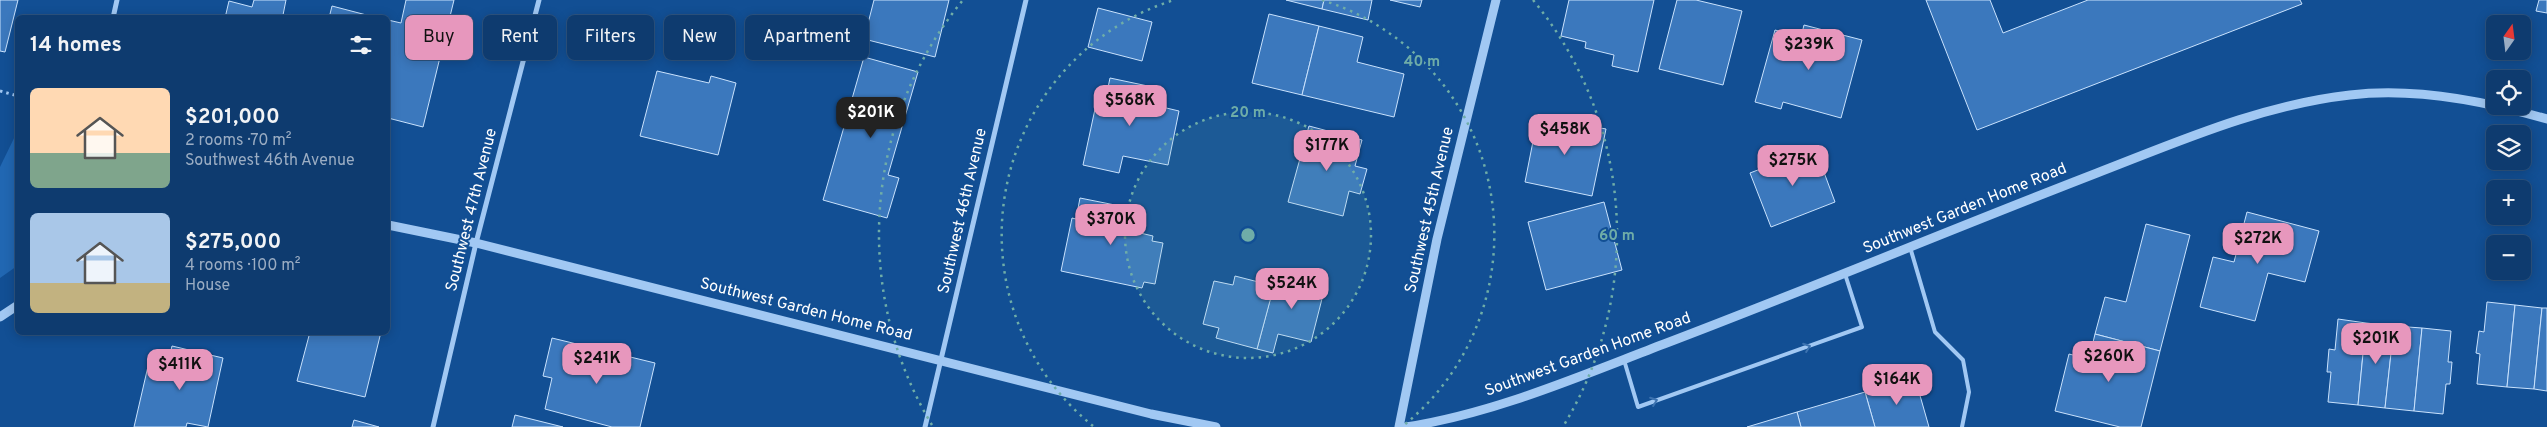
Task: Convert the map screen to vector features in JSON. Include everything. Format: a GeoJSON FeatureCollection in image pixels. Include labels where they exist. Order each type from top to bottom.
{"type":"FeatureCollection","features":[{"type":"Feature","properties":{"kind":"street"},"geometry":{"type":"LineString","coordinates":[[114,15],[116,0]]}},
{"type":"Feature","properties":{"kind":"street","name":"Southwest 47th Avenue"},"geometry":{"type":"LineString","coordinates":[[433,427],[476,243],[539,0]]}},
{"type":"Feature","properties":{"kind":"street","name":"Southwest 46th Avenue"},"geometry":{"type":"LineString","coordinates":[[924,427],[1026,0]]}},
{"type":"Feature","properties":{"kind":"street","name":"Southwest 45th Avenue"},"geometry":{"type":"LineString","coordinates":[[1398,427],[1437,238],[1496,0]]}},
{"type":"Feature","properties":{"kind":"street","name":"Southwest Garden Home Road"},"geometry":{"type":"LineString","coordinates":[[1406,427],[1443,421],[1489,408],[1624,360],[2229,122],[2292,105],[2352,94],[2392,93],[2436,96],[2484,104],[2547,119]]}},
{"type":"Feature","properties":{"kind":"street","name":"Southwest Garden Home Road"},"geometry":{"type":"LineString","coordinates":[[390,225],[476,243],[1150,414],[1216,427]]}},
{"type":"Feature","properties":{"kind":"street"},"geometry":{"type":"LineString","coordinates":[[0,317],[15,307]]}},
{"type":"Feature","properties":{"kind":"lane"},"geometry":{"type":"LineString","coordinates":[[1910,246],[1934,332],[1962,360],[1969,392],[1962,427]]}},
{"type":"Feature","properties":{"kind":"lane"},"geometry":{"type":"LineString","coordinates":[[1624,360],[1638,407],[1862,327],[1844,273]]}},
{"type":"Feature","properties":{"kind":"path"},"geometry":{"type":"LineString","coordinates":[[0,91],[15,95]]}},
{"type":"Feature","properties":{"kind":"shaded area"},"geometry":{"type":"Polygon","coordinates":[[[15,136],[15,267],[0,278],[0,167],[15,136]]]}},
{"type":"Feature","properties":{"kind":"building"},"geometry":{"type":"Polygon","coordinates":[[[0,0],[18,0],[5,52],[0,51],[0,0]]]}},
{"type":"Feature","properties":{"kind":"building"},"geometry":{"type":"Polygon","coordinates":[[[254,0],[286,0],[283,15],[226,15],[229,1],[252,7],[254,0]]]}},
{"type":"Feature","properties":{"kind":"building"},"geometry":{"type":"Polygon","coordinates":[[[406,0],[454,0],[450,15],[405,15],[405,60],[439,60],[423,127],[390,119],[390,20],[401,23],[406,0]]]}},
{"type":"Feature","properties":{"kind":"building"},"geometry":{"type":"Polygon","coordinates":[[[874,0],[949,0],[935,57],[869,40],[869,20],[874,0]]]}},
{"type":"Feature","properties":{"kind":"building"},"geometry":{"type":"Polygon","coordinates":[[[1286,0],[1324,0],[1322,9],[1286,0]]]}},
{"type":"Feature","properties":{"kind":"building"},"geometry":{"type":"Polygon","coordinates":[[[1324,0],[1372,0],[1368,20],[1322,9],[1324,0]]]}},
{"type":"Feature","properties":{"kind":"building"},"geometry":{"type":"Polygon","coordinates":[[[1390,0],[1422,0],[1420,7],[1390,0]]]}},
{"type":"Feature","properties":{"kind":"building"},"geometry":{"type":"Polygon","coordinates":[[[1569,0],[1654,0],[1638,72],[1612,66],[1614,55],[1585,48],[1586,42],[1561,36],[1569,0]]]}},
{"type":"Feature","properties":{"kind":"building"},"geometry":{"type":"Polygon","coordinates":[[[1677,0],[1696,0],[1742,11],[1723,85],[1659,69],[1677,0]]]}},
{"type":"Feature","properties":{"kind":"building"},"geometry":{"type":"Polygon","coordinates":[[[1926,0],[1990,0],[2003,33],[2088,0],[2300,0],[2302,4],[1977,130],[1926,0]]]}},
{"type":"Feature","properties":{"kind":"building"},"geometry":{"type":"Polygon","coordinates":[[[2539,0],[2547,0],[2547,13],[2536,11],[2539,0]]]}},
{"type":"Feature","properties":{"kind":"building"},"geometry":{"type":"Polygon","coordinates":[[[332,6],[366,15],[330,15],[332,6]]]}},
{"type":"Feature","properties":{"kind":"building"},"geometry":{"type":"Polygon","coordinates":[[[1098,8],[1152,22],[1142,61],[1088,47],[1098,8]]]}},
{"type":"Feature","properties":{"kind":"building"},"geometry":{"type":"Polygon","coordinates":[[[1269,14],[1319,26],[1302,95],[1252,83],[1269,14]]]}},
{"type":"Feature","properties":{"kind":"building"},"geometry":{"type":"Polygon","coordinates":[[[1804,25],[1862,40],[1841,118],[1783,102],[1781,109],[1755,102],[1775,30],[1801,37],[1804,25]]]}},
{"type":"Feature","properties":{"kind":"building"},"geometry":{"type":"Polygon","coordinates":[[[1319,26],[1363,37],[1357,62],[1404,74],[1394,117],[1302,95],[1319,26]]]}},
{"type":"Feature","properties":{"kind":"building"},"geometry":{"type":"Polygon","coordinates":[[[869,58],[918,72],[888,175],[899,178],[887,218],[823,200],[863,60],[869,60],[869,58]]]}},
{"type":"Feature","properties":{"kind":"building"},"geometry":{"type":"Polygon","coordinates":[[[657,71],[709,83],[711,76],[736,83],[718,155],[640,136],[657,71]]]}},
{"type":"Feature","properties":{"kind":"building"},"geometry":{"type":"Polygon","coordinates":[[[1110,78],[1162,89],[1158,106],[1179,111],[1168,165],[1123,156],[1119,173],[1083,165],[1098,95],[1106,97],[1110,78]]]}},
{"type":"Feature","properties":{"kind":"building"},"geometry":{"type":"Polygon","coordinates":[[[1538,116],[1606,129],[1592,196],[1525,182],[1538,116]]]}},
{"type":"Feature","properties":{"kind":"building"},"geometry":{"type":"Polygon","coordinates":[[[1309,126],[1362,140],[1355,166],[1367,169],[1360,194],[1349,191],[1343,216],[1288,202],[1309,126]]]}},
{"type":"Feature","properties":{"kind":"building"},"geometry":{"type":"Polygon","coordinates":[[[1815,148],[1835,202],[1771,227],[1750,173],[1815,148]]]}},
{"type":"Feature","properties":{"kind":"building"},"geometry":{"type":"Polygon","coordinates":[[[1080,198],[1140,210],[1136,232],[1153,236],[1152,241],[1163,243],[1155,284],[1144,282],[1142,288],[1061,271],[1072,218],[1076,219],[1080,198]]]}},
{"type":"Feature","properties":{"kind":"building"},"geometry":{"type":"Polygon","coordinates":[[[1604,202],[1622,270],[1546,290],[1528,222],[1604,202]]]}},
{"type":"Feature","properties":{"kind":"building"},"geometry":{"type":"Polygon","coordinates":[[[2247,212],[2319,231],[2305,282],[2268,273],[2255,321],[2200,307],[2213,257],[2234,262],[2247,212]]]}},
{"type":"Feature","properties":{"kind":"building"},"geometry":{"type":"Polygon","coordinates":[[[2146,224],[2190,235],[2160,351],[2095,334],[2105,297],[2126,302],[2146,224]]]}},
{"type":"Feature","properties":{"kind":"building"},"geometry":{"type":"Polygon","coordinates":[[[1278,270],[1326,283],[1311,342],[1278,334],[1273,353],[1257,349],[1278,270]]]}},
{"type":"Feature","properties":{"kind":"building"},"geometry":{"type":"Polygon","coordinates":[[[1235,276],[1274,286],[1257,349],[1216,338],[1219,328],[1203,324],[1214,281],[1233,285],[1235,276]]]}},
{"type":"Feature","properties":{"kind":"building"},"geometry":{"type":"Polygon","coordinates":[[[2487,302],[2515,305],[2507,387],[2477,384],[2480,354],[2476,353],[2479,331],[2484,332],[2487,302]]]}},
{"type":"Feature","properties":{"kind":"building"},"geometry":{"type":"Polygon","coordinates":[[[2515,305],[2542,308],[2534,389],[2507,387],[2515,305]]]}},
{"type":"Feature","properties":{"kind":"building"},"geometry":{"type":"Polygon","coordinates":[[[2542,308],[2547,308],[2547,391],[2534,389],[2542,308]]]}},
{"type":"Feature","properties":{"kind":"building"},"geometry":{"type":"Polygon","coordinates":[[[2338,319],[2366,323],[2358,405],[2328,402],[2331,372],[2327,372],[2329,349],[2335,350],[2338,319]]]}},
{"type":"Feature","properties":{"kind":"building"},"geometry":{"type":"Polygon","coordinates":[[[2366,323],[2394,326],[2385,408],[2358,405],[2366,323]]]}},
{"type":"Feature","properties":{"kind":"building"},"geometry":{"type":"Polygon","coordinates":[[[2394,326],[2422,328],[2414,411],[2385,408],[2394,326]]]}},
{"type":"Feature","properties":{"kind":"building"},"geometry":{"type":"Polygon","coordinates":[[[2422,328],[2451,331],[2448,362],[2452,362],[2450,384],[2446,384],[2443,414],[2414,411],[2422,328]]]}},
{"type":"Feature","properties":{"kind":"building"},"geometry":{"type":"Polygon","coordinates":[[[2095,334],[2160,351],[2141,427],[2120,427],[2055,411],[2069,354],[2089,359],[2095,334]]]}},
{"type":"Feature","properties":{"kind":"building"},"geometry":{"type":"Polygon","coordinates":[[[309,335],[380,335],[365,397],[297,381],[309,335]]]}},
{"type":"Feature","properties":{"kind":"building"},"geometry":{"type":"Polygon","coordinates":[[[552,338],[655,363],[640,427],[612,427],[545,409],[552,378],[543,376],[552,338]]]}},
{"type":"Feature","properties":{"kind":"building"},"geometry":{"type":"Polygon","coordinates":[[[172,346],[223,358],[208,427],[187,423],[186,427],[134,427],[149,362],[167,367],[172,346]]]}},
{"type":"Feature","properties":{"kind":"building"},"geometry":{"type":"Polygon","coordinates":[[[1915,378],[1929,427],[1875,427],[1865,392],[1915,378]]]}},
{"type":"Feature","properties":{"kind":"building"},"geometry":{"type":"Polygon","coordinates":[[[1865,392],[1875,427],[1801,427],[1797,412],[1865,392]]]}},
{"type":"Feature","properties":{"kind":"building"},"geometry":{"type":"Polygon","coordinates":[[[1797,412],[1801,427],[1747,427],[1797,412]]]}},
{"type":"Feature","properties":{"kind":"building"},"geometry":{"type":"Polygon","coordinates":[[[515,415],[563,427],[512,427],[515,415]]]}},
{"type":"Feature","properties":{"kind":"building"},"geometry":{"type":"Polygon","coordinates":[[[354,420],[379,427],[352,427],[354,420]]]}}]}
